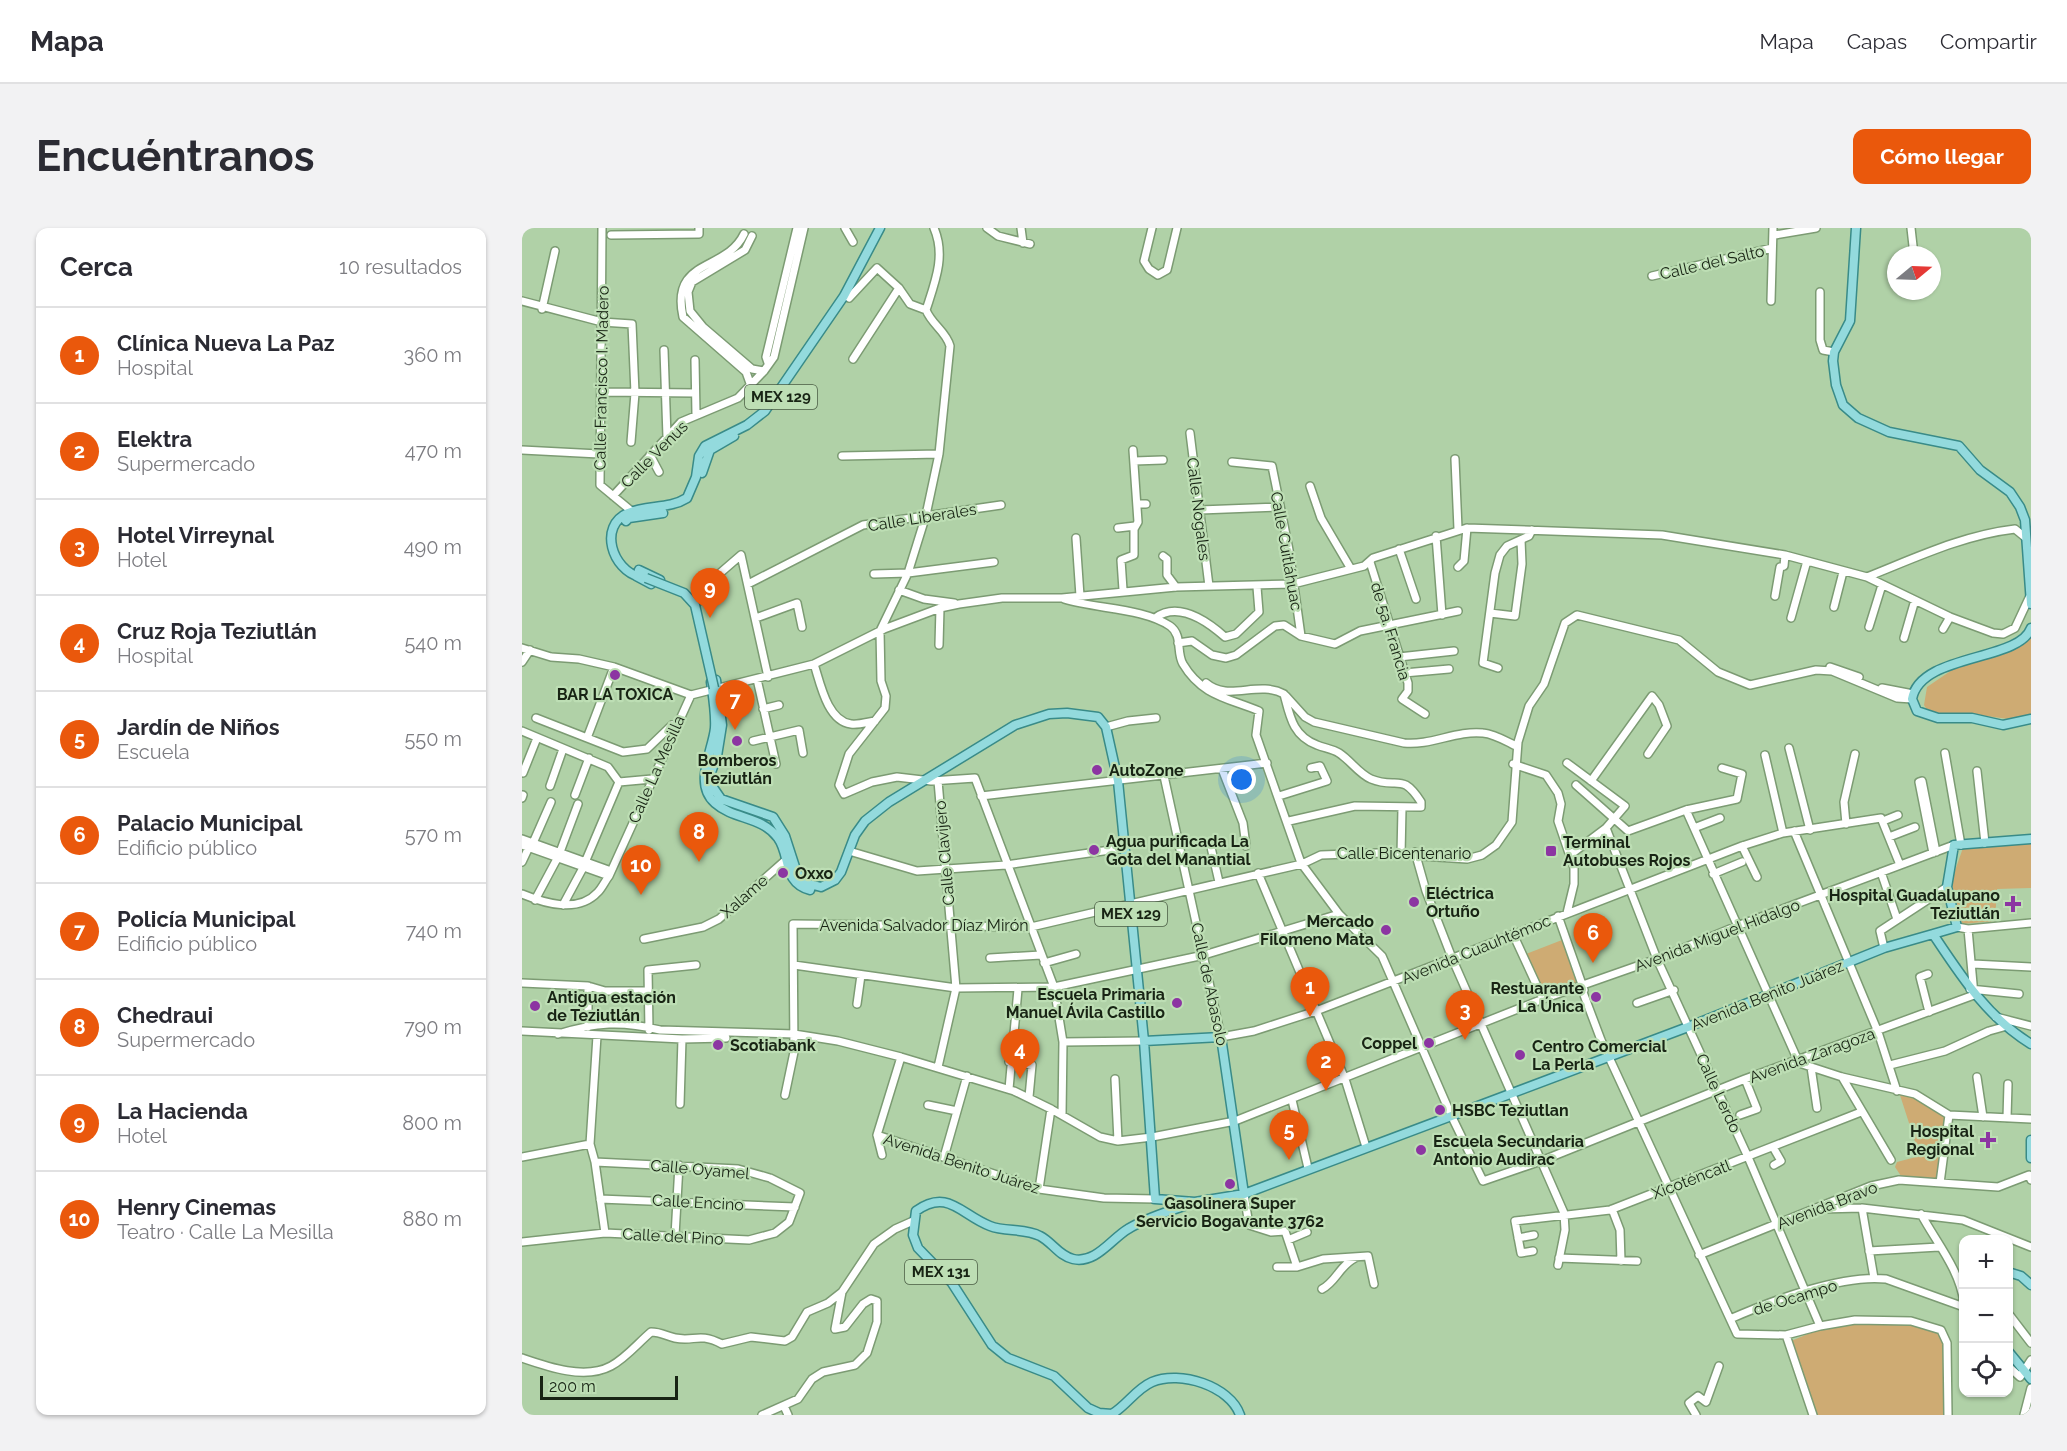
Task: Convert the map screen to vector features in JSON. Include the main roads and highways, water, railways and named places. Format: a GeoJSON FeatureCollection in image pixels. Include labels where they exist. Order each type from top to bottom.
{"type":"FeatureCollection","features":[{"type":"Feature","properties":{"kind":"main road","name":"MEX 129"},"geometry":{"type":"LineString","coordinates":[[635,514],[664,507],[687,498],[696,477],[699,456],[705,446],[747,425],[765,411],[844,296],[880,228]]}},
{"type":"Feature","properties":{"kind":"main road","name":"MEX 129"},"geometry":{"type":"LineString","coordinates":[[635,514],[664,513],[689,502],[697,490],[705,458],[710,450],[759,423],[769,413],[849,298],[886,228]]}},
{"type":"Feature","properties":{"kind":"main road"},"geometry":{"type":"LineString","coordinates":[[1856,228],[1850,321],[1834,352],[1839,398],[1850,412],[1889,432],[1959,446],[1980,470],[2010,492],[2025,520],[2030,601]]}},
{"type":"Feature","properties":{"kind":"main road"},"geometry":{"type":"LineString","coordinates":[[635,514],[622,525],[617,550],[622,560],[646,578],[684,593],[695,605],[714,688],[718,726],[716,746],[706,776],[708,788],[716,801],[761,816],[775,826],[782,838]]}},
{"type":"Feature","properties":{"kind":"main road"},"geometry":{"type":"LineString","coordinates":[[637,573],[688,591],[697,603],[722,725],[717,756],[710,775],[712,786],[721,799],[773,817],[782,838]]}},
{"type":"Feature","properties":{"kind":"main road"},"geometry":{"type":"LineString","coordinates":[[637,573],[690,601],[715,687]]}},
{"type":"Feature","properties":{"kind":"main road"},"geometry":{"type":"LineString","coordinates":[[2031,628],[2021,641],[1940,670],[1925,679],[1912,697],[1917,711],[1938,718],[1972,718],[2003,725],[2031,719]]}},
{"type":"Feature","properties":{"kind":"main road","name":"MEX 129"},"geometry":{"type":"LineString","coordinates":[[782,838],[788,858],[796,873],[806,883],[821,887],[835,880],[865,821],[1015,725],[1049,714],[1086,714],[1098,717],[1108,732],[1116,783],[1144,1041]]}},
{"type":"Feature","properties":{"kind":"main road","name":"Avenida Miguel Hidalgo"},"geometry":{"type":"LineString","coordinates":[[1957,927],[1947,885],[1957,845],[2031,839]]}},
{"type":"Feature","properties":{"kind":"main road","name":"Avenida Benito Juárez"},"geometry":{"type":"LineString","coordinates":[[1144,1041],[1155,1199],[1195,1202],[1244,1194],[1308,1168],[1688,1027],[1884,948],[1957,927]]}},
{"type":"Feature","properties":{"kind":"main road"},"geometry":{"type":"LineString","coordinates":[[1934,934],[1972,991],[1996,1017],[2031,1044]]}},
{"type":"Feature","properties":{"kind":"main road","name":"Avenida Cuauhtémoc"},"geometry":{"type":"LineString","coordinates":[[1144,1041],[1221,1037]]}},
{"type":"Feature","properties":{"kind":"main road","name":"Calle de Abasolo"},"geometry":{"type":"LineString","coordinates":[[1221,1037],[1244,1194]]}},
{"type":"Feature","properties":{"kind":"main road"},"geometry":{"type":"LineString","coordinates":[[2031,1140],[2031,1158]]}},
{"type":"Feature","properties":{"kind":"main road","name":"MEX 131"},"geometry":{"type":"LineString","coordinates":[[1195,1202],[1127,1229],[1099,1253],[1081,1260],[1072,1259],[1059,1252],[1036,1234],[990,1226],[951,1204],[940,1201],[932,1201],[915,1211],[912,1221],[913,1235],[918,1248],[952,1283],[992,1345],[1008,1358],[1054,1376],[1088,1408],[1099,1413],[1112,1414],[1143,1388],[1153,1382],[1167,1379],[1185,1380],[1222,1392],[1234,1401],[1240,1415]]}},
{"type":"Feature","properties":{"kind":"main road"},"geometry":{"type":"LineString","coordinates":[[2013,1274],[2021,1276],[2031,1285]]}},
{"type":"Feature","properties":{"kind":"main road"},"geometry":{"type":"LineString","coordinates":[[2013,1357],[2028,1376]]}},
{"type":"Feature","properties":{"kind":"place","name":"La Hacienda"},"geometry":{"type":"Point","coordinates":[710,618]}},
{"type":"Feature","properties":{"kind":"place","name":"BAR LA TOXICA"},"geometry":{"type":"Point","coordinates":[615,675]}},
{"type":"Feature","properties":{"kind":"place","name":"Policía Municipal"},"geometry":{"type":"Point","coordinates":[735,730]}},
{"type":"Feature","properties":{"kind":"place","name":"Bomberos Teziutlán"},"geometry":{"type":"Point","coordinates":[737,741]}},
{"type":"Feature","properties":{"kind":"place","name":"AutoZone"},"geometry":{"type":"Point","coordinates":[1097,770]}},
{"type":"Feature","properties":{"kind":"place","name":"Agua purificada La Gota del Manantial"},"geometry":{"type":"Point","coordinates":[1094,850]}},
{"type":"Feature","properties":{"kind":"place","name":"Terminal Autobuses Rojos"},"geometry":{"type":"Point","coordinates":[1551,851]}},
{"type":"Feature","properties":{"kind":"place","name":"Chedraui"},"geometry":{"type":"Point","coordinates":[699,862]}},
{"type":"Feature","properties":{"kind":"place","name":"Oxxo"},"geometry":{"type":"Point","coordinates":[783,873]}},
{"type":"Feature","properties":{"kind":"place","name":"Henry Cinemas"},"geometry":{"type":"Point","coordinates":[641,895]}},
{"type":"Feature","properties":{"kind":"place","name":"Eléctrica Ortuño"},"geometry":{"type":"Point","coordinates":[1414,902]}},
{"type":"Feature","properties":{"kind":"place","name":"Hospital Guadalupano Teziutlán"},"geometry":{"type":"Point","coordinates":[2013,904]}},
{"type":"Feature","properties":{"kind":"place","name":"Mercado Filomeno Mata"},"geometry":{"type":"Point","coordinates":[1386,930]}},
{"type":"Feature","properties":{"kind":"place","name":"Palacio Municipal"},"geometry":{"type":"Point","coordinates":[1593,963]}},
{"type":"Feature","properties":{"kind":"place","name":"Restuarante La Única"},"geometry":{"type":"Point","coordinates":[1596,997]}},
{"type":"Feature","properties":{"kind":"place","name":"Escuela Primaria Manuel Ávila Castillo"},"geometry":{"type":"Point","coordinates":[1177,1003]}},
{"type":"Feature","properties":{"kind":"place","name":"Antigua estación de Teziutlán"},"geometry":{"type":"Point","coordinates":[535,1006]}},
{"type":"Feature","properties":{"kind":"place","name":"Clínica Nueva La Paz"},"geometry":{"type":"Point","coordinates":[1310,1017]}},
{"type":"Feature","properties":{"kind":"place","name":"Hotel Virreynal"},"geometry":{"type":"Point","coordinates":[1465,1040]}},
{"type":"Feature","properties":{"kind":"place","name":"Coppel"},"geometry":{"type":"Point","coordinates":[1429,1043]}},
{"type":"Feature","properties":{"kind":"place","name":"Scotiabank"},"geometry":{"type":"Point","coordinates":[718,1045]}},
{"type":"Feature","properties":{"kind":"place","name":"Centro Comercial La Perla"},"geometry":{"type":"Point","coordinates":[1520,1055]}},
{"type":"Feature","properties":{"kind":"place","name":"Cruz Roja Teziutlán"},"geometry":{"type":"Point","coordinates":[1020,1079]}},
{"type":"Feature","properties":{"kind":"place","name":"Elektra"},"geometry":{"type":"Point","coordinates":[1326,1091]}},
{"type":"Feature","properties":{"kind":"place","name":"HSBC Teziutlan"},"geometry":{"type":"Point","coordinates":[1440,1110]}},
{"type":"Feature","properties":{"kind":"place","name":"Hospital Regional"},"geometry":{"type":"Point","coordinates":[1988,1140]}},
{"type":"Feature","properties":{"kind":"place","name":"Escuela Secundaria Antonio Audirac"},"geometry":{"type":"Point","coordinates":[1421,1150]}},
{"type":"Feature","properties":{"kind":"place","name":"Jardín de Niños"},"geometry":{"type":"Point","coordinates":[1289,1160]}},
{"type":"Feature","properties":{"kind":"place","name":"Gasolinera Super Servicio Bogavante 3762"},"geometry":{"type":"Point","coordinates":[1230,1184]}}]}
